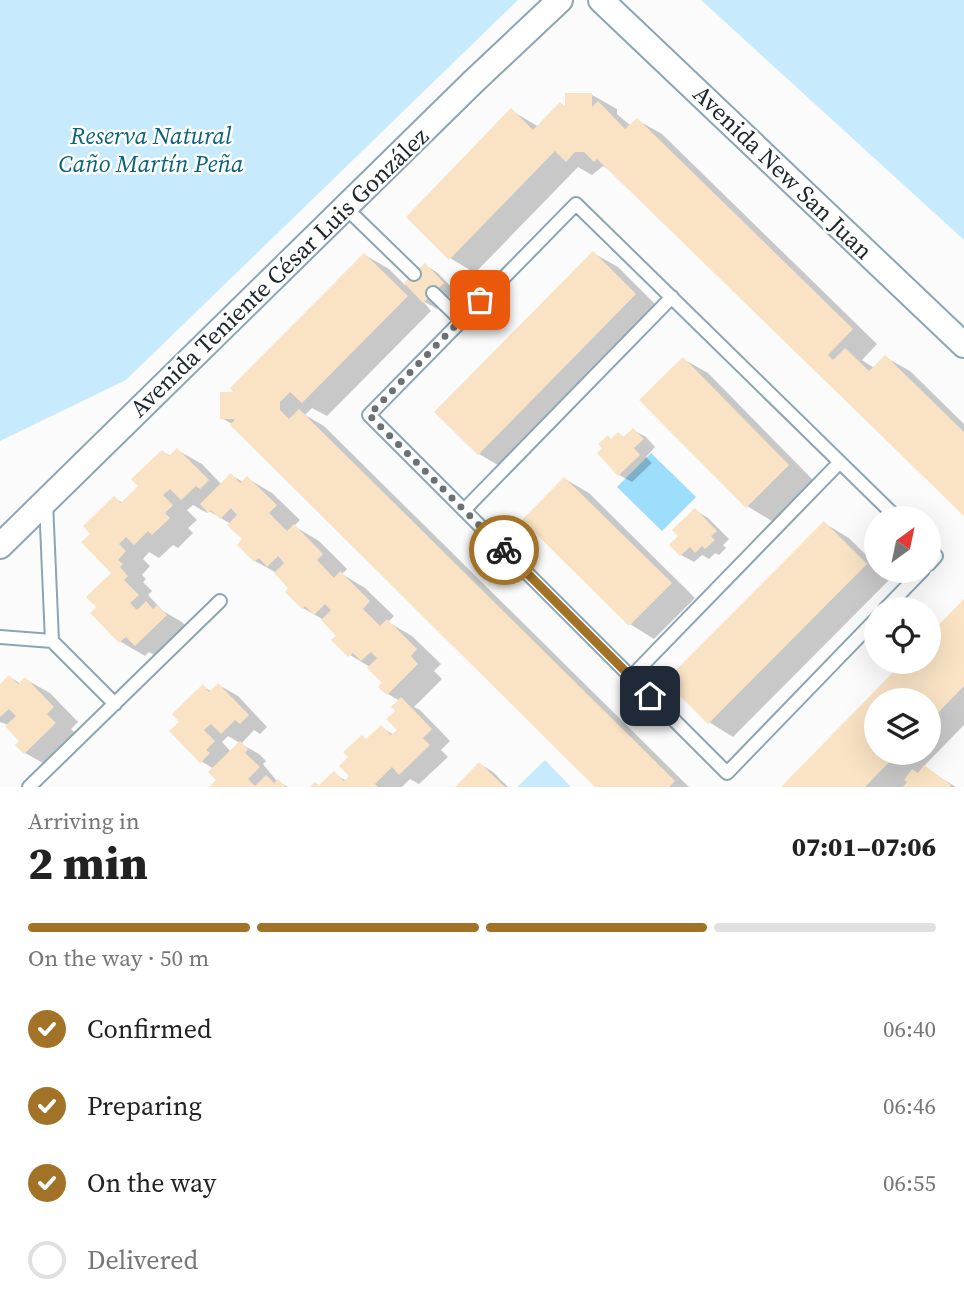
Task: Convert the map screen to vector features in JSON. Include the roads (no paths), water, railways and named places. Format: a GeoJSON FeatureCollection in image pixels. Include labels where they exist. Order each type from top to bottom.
{"type":"FeatureCollection","features":[{"type":"Feature","properties":{"kind":"street","name":"Avenida Teniente César Luis González"},"geometry":{"type":"LineString","coordinates":[[0,547],[560,0]]}},
{"type":"Feature","properties":{"kind":"street","name":"Avenida New San Juan"},"geometry":{"type":"LineString","coordinates":[[601,0],[964,345]]}},
{"type":"Feature","properties":{"kind":"lane"},"geometry":{"type":"LineString","coordinates":[[864,631],[727,773],[369,415],[576,204],[885,506]]}},
{"type":"Feature","properties":{"kind":"lane"},"geometry":{"type":"LineString","coordinates":[[345,208],[414,274]]}},
{"type":"Feature","properties":{"kind":"lane"},"geometry":{"type":"LineString","coordinates":[[433,293],[461,320]]}},
{"type":"Feature","properties":{"kind":"lane"},"geometry":{"type":"LineString","coordinates":[[464,510],[672,297]]}},
{"type":"Feature","properties":{"kind":"lane"},"geometry":{"type":"LineString","coordinates":[[631,677],[840,462]]}},
{"type":"Feature","properties":{"kind":"lane"},"geometry":{"type":"LineString","coordinates":[[46,502],[52,641]]}},
{"type":"Feature","properties":{"kind":"lane"},"geometry":{"type":"LineString","coordinates":[[897,597],[910,583]]}},
{"type":"Feature","properties":{"kind":"lane"},"geometry":{"type":"LineString","coordinates":[[29,787],[220,601]]}},
{"type":"Feature","properties":{"kind":"lane"},"geometry":{"type":"LineString","coordinates":[[0,637],[52,641],[115,704]]}},
{"type":"Feature","properties":{"kind":"water"},"geometry":{"type":"Polygon","coordinates":[[[651,453],[696,497],[662,531],[617,487],[651,453]]]}},
{"type":"Feature","properties":{"kind":"park label","name":"Reserva Natural Caño Martín Peña"},"geometry":{"type":"Point","coordinates":[151,149]}}]}
